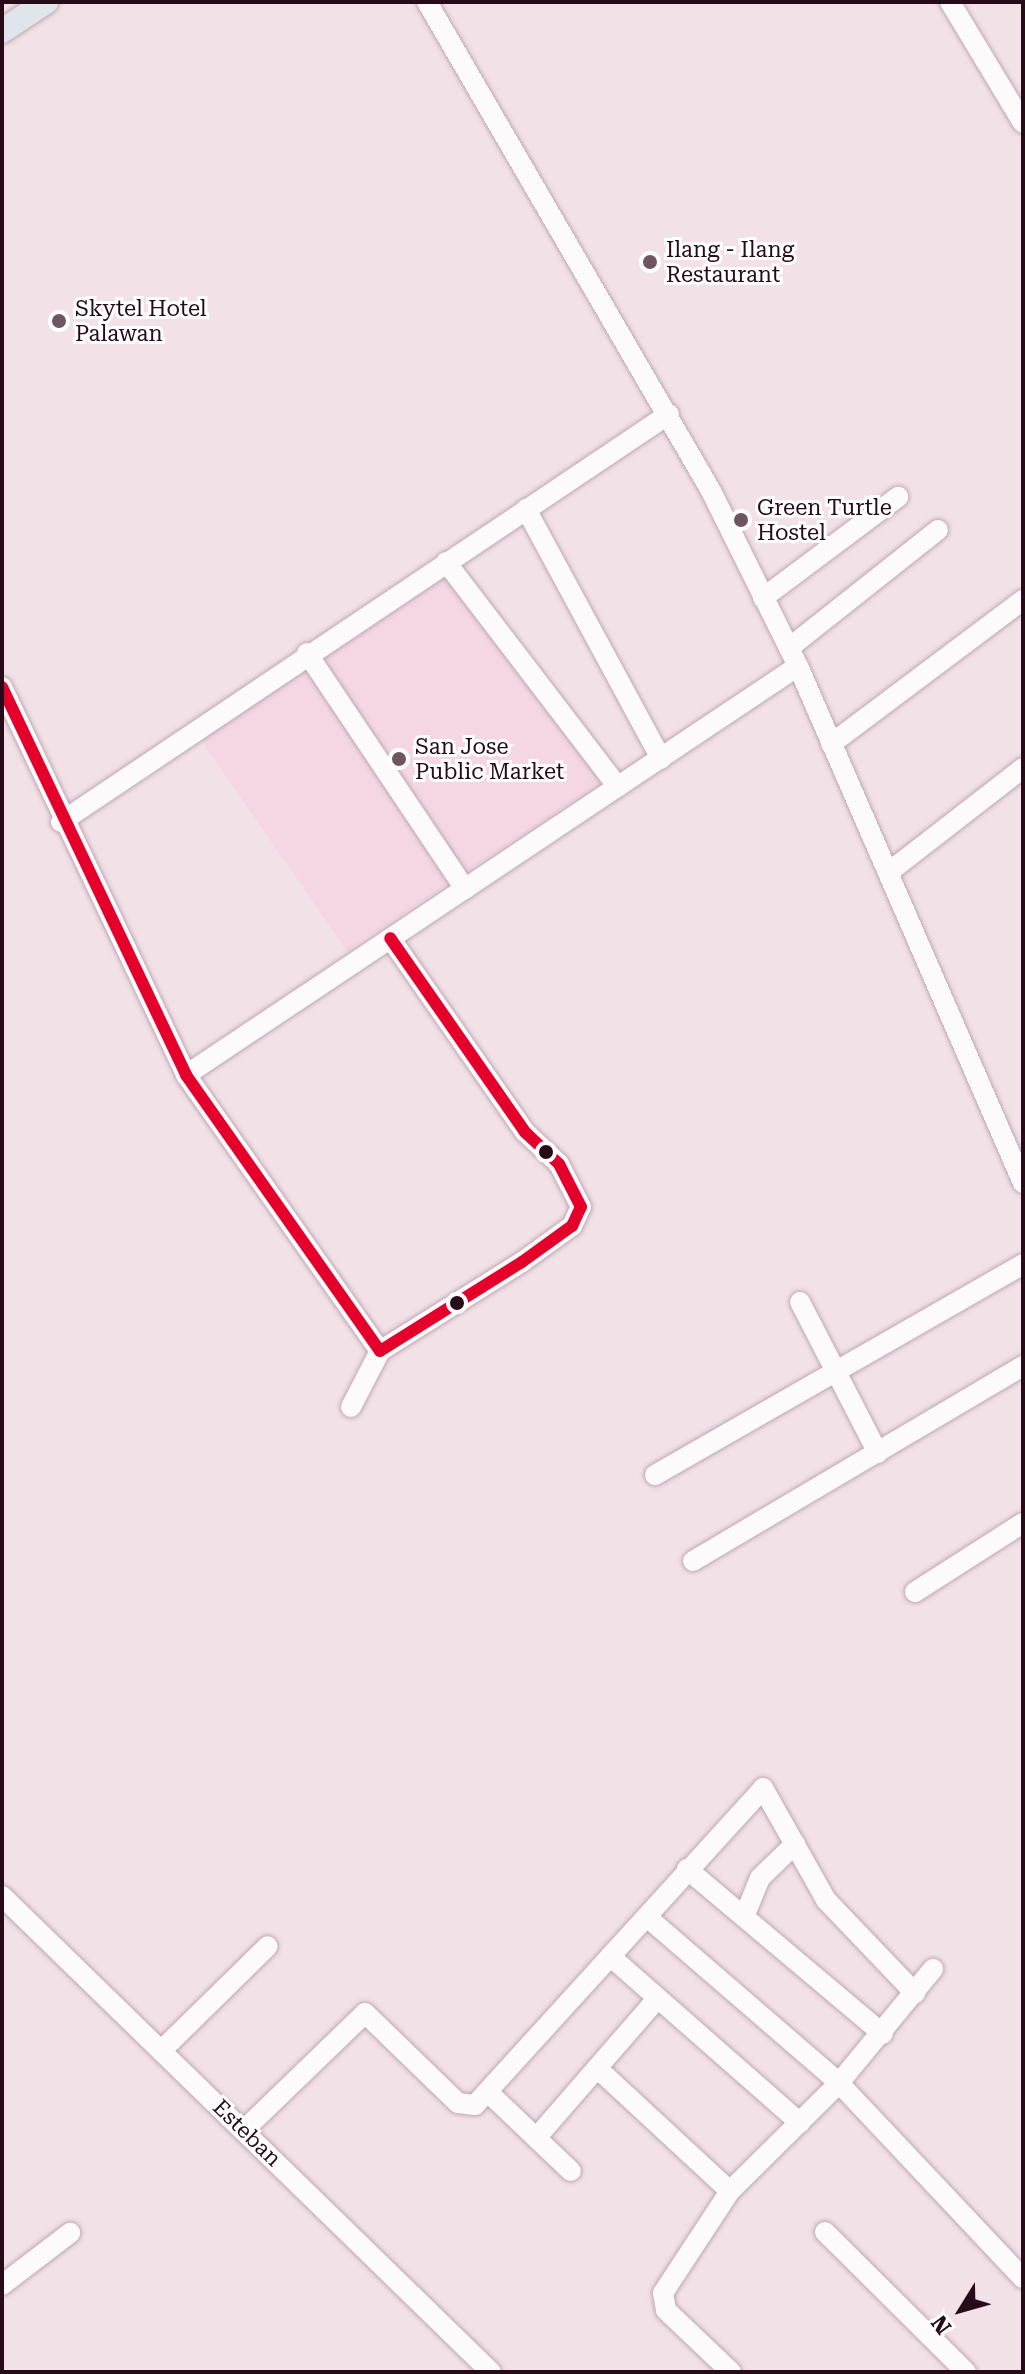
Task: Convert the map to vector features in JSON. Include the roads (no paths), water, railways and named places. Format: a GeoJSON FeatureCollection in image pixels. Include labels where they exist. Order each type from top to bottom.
{"type":"FeatureCollection","features":[{"type":"Feature","properties":{"kind":"main road"},"geometry":{"type":"LineString","coordinates":[[2,31],[46,2]]}},
{"type":"Feature","properties":{"kind":"street"},"geometry":{"type":"LineString","coordinates":[[427,2],[669,414],[794,657],[1023,1183]]}},
{"type":"Feature","properties":{"kind":"street"},"geometry":{"type":"LineString","coordinates":[[950,2],[1023,123]]}},
{"type":"Feature","properties":{"kind":"street"},"geometry":{"type":"LineString","coordinates":[[61,822],[307,653],[669,414]]}},
{"type":"Feature","properties":{"kind":"street"},"geometry":{"type":"LineString","coordinates":[[763,598],[898,497]]}},
{"type":"Feature","properties":{"kind":"street"},"geometry":{"type":"LineString","coordinates":[[526,509],[661,759]]}},
{"type":"Feature","properties":{"kind":"street"},"geometry":{"type":"LineString","coordinates":[[186,1075],[661,759],[794,657],[938,530]]}},
{"type":"Feature","properties":{"kind":"street"},"geometry":{"type":"LineString","coordinates":[[446,562],[618,787]]}},
{"type":"Feature","properties":{"kind":"street"},"geometry":{"type":"LineString","coordinates":[[831,744],[1023,600]]}},
{"type":"Feature","properties":{"kind":"street"},"geometry":{"type":"LineString","coordinates":[[307,653],[465,889]]}},
{"type":"Feature","properties":{"kind":"street"},"geometry":{"type":"LineString","coordinates":[[2,687],[61,822],[186,1075],[380,1351]]}},
{"type":"Feature","properties":{"kind":"street"},"geometry":{"type":"LineString","coordinates":[[889,872],[1022,771]]}},
{"type":"Feature","properties":{"kind":"street"},"geometry":{"type":"LineString","coordinates":[[351,1407],[380,1351],[535,1253],[572,1226],[581,1207],[559,1164],[525,1132],[390,938]]}},
{"type":"Feature","properties":{"kind":"street"},"geometry":{"type":"LineString","coordinates":[[655,1475],[1023,1264]]}},
{"type":"Feature","properties":{"kind":"street"},"geometry":{"type":"LineString","coordinates":[[800,1302],[878,1453]]}},
{"type":"Feature","properties":{"kind":"street"},"geometry":{"type":"LineString","coordinates":[[693,1561],[1023,1366]]}},
{"type":"Feature","properties":{"kind":"street"},"geometry":{"type":"LineString","coordinates":[[915,1592],[1023,1523]]}},
{"type":"Feature","properties":{"kind":"street"},"geometry":{"type":"LineString","coordinates":[[244,2130],[365,2013],[458,2103],[470,2107],[489,2093],[687,1869],[763,1788],[835,1911],[915,1993]]}},
{"type":"Feature","properties":{"kind":"street"},"geometry":{"type":"LineString","coordinates":[[744,1917],[760,1878],[795,1844]]}},
{"type":"Feature","properties":{"kind":"street"},"geometry":{"type":"LineString","coordinates":[[687,1869],[883,2034]]}},
{"type":"Feature","properties":{"kind":"street","name":"Esteban"},"geometry":{"type":"LineString","coordinates":[[2,1896],[491,2372]]}},
{"type":"Feature","properties":{"kind":"street"},"geometry":{"type":"LineString","coordinates":[[647,1917],[839,2083],[1023,2278]]}},
{"type":"Feature","properties":{"kind":"street"},"geometry":{"type":"LineString","coordinates":[[162,2050],[268,1946]]}},
{"type":"Feature","properties":{"kind":"street"},"geometry":{"type":"LineString","coordinates":[[610,1956],[800,2123]]}},
{"type":"Feature","properties":{"kind":"street"},"geometry":{"type":"LineString","coordinates":[[731,2372],[662,2298],[730,2191],[839,2083],[883,2034],[933,1969]]}},
{"type":"Feature","properties":{"kind":"street"},"geometry":{"type":"LineString","coordinates":[[537,2137],[657,1999]]}},
{"type":"Feature","properties":{"kind":"street"},"geometry":{"type":"LineString","coordinates":[[597,2068],[730,2191]]}},
{"type":"Feature","properties":{"kind":"street"},"geometry":{"type":"LineString","coordinates":[[489,2093],[571,2171]]}},
{"type":"Feature","properties":{"kind":"street"},"geometry":{"type":"LineString","coordinates":[[825,2232],[966,2372]]}},
{"type":"Feature","properties":{"kind":"street"},"geometry":{"type":"LineString","coordinates":[[2,2285],[70,2233]]}},
{"type":"Feature","properties":{"kind":"place","name":"Ilang - Ilang Restaurant"},"geometry":{"type":"Point","coordinates":[650,262]}},
{"type":"Feature","properties":{"kind":"place","name":"Skytel Hotel Palawan"},"geometry":{"type":"Point","coordinates":[59,321]}},
{"type":"Feature","properties":{"kind":"place","name":"Green Turtle Hostel"},"geometry":{"type":"Point","coordinates":[741,520]}},
{"type":"Feature","properties":{"kind":"place","name":"San Jose Public Market"},"geometry":{"type":"Point","coordinates":[399,759]}}]}
